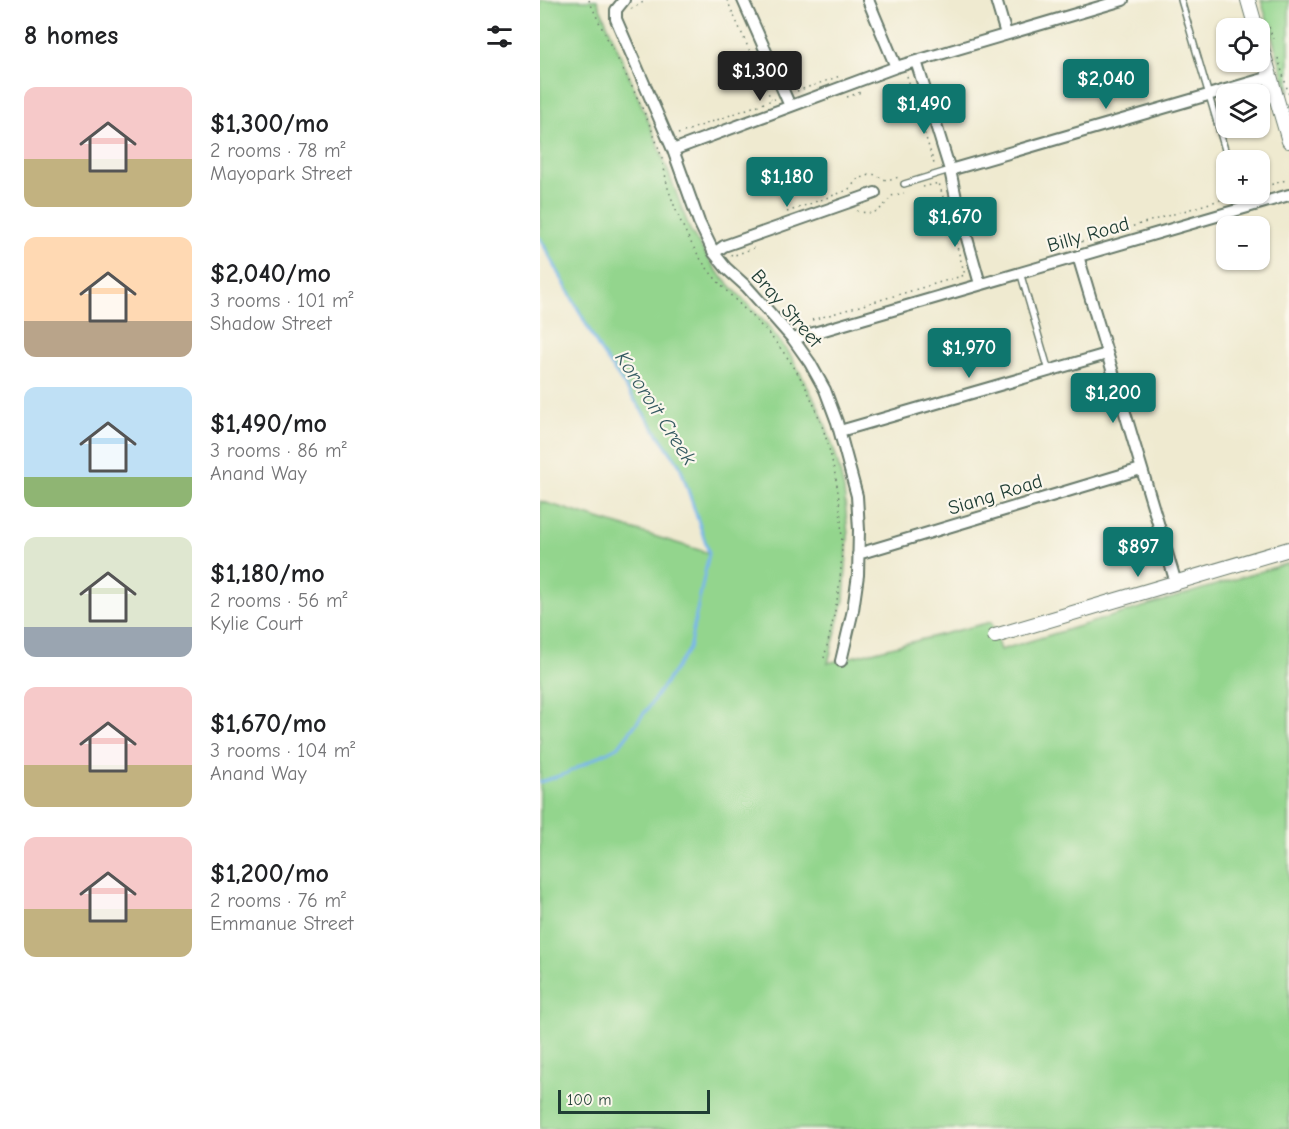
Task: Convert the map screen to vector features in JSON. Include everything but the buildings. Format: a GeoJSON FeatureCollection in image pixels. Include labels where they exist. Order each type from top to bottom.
{"type":"FeatureCollection","features":[{"type":"Feature","properties":{"kind":"street"},"geometry":{"type":"LineString","coordinates":[[742,0],[790,106]]}},
{"type":"Feature","properties":{"kind":"street"},"geometry":{"type":"LineString","coordinates":[[868,0],[896,67]]}},
{"type":"Feature","properties":{"kind":"street"},"geometry":{"type":"LineString","coordinates":[[996,0],[1006,34]]}},
{"type":"Feature","properties":{"kind":"street"},"geometry":{"type":"LineString","coordinates":[[1248,0],[1253,18]]}},
{"type":"Feature","properties":{"kind":"street"},"geometry":{"type":"LineString","coordinates":[[678,148],[896,67],[1118,1]]}},
{"type":"Feature","properties":{"kind":"street","name":"Bray Street"},"geometry":{"type":"LineString","coordinates":[[625,6],[616,10],[616,19],[678,148],[692,206],[714,253],[794,339],[825,390],[840,431],[857,496],[858,554],[854,610],[841,661]]}},
{"type":"Feature","properties":{"kind":"street"},"geometry":{"type":"LineString","coordinates":[[916,61],[950,170],[980,284]]}},
{"type":"Feature","properties":{"kind":"street"},"geometry":{"type":"LineString","coordinates":[[1269,72],[1289,141]]}},
{"type":"Feature","properties":{"kind":"street"},"geometry":{"type":"LineString","coordinates":[[950,170],[1270,77]]}},
{"type":"Feature","properties":{"kind":"street"},"geometry":{"type":"LineString","coordinates":[[714,253],[724,246],[876,193]]}},
{"type":"Feature","properties":{"kind":"street","name":"Billy Road"},"geometry":{"type":"LineString","coordinates":[[794,339],[1289,195]]}},
{"type":"Feature","properties":{"kind":"street"},"geometry":{"type":"LineString","coordinates":[[1078,256],[1176,583]]}},
{"type":"Feature","properties":{"kind":"street"},"geometry":{"type":"LineString","coordinates":[[840,431],[1107,354]]}},
{"type":"Feature","properties":{"kind":"street","name":"Siang Road"},"geometry":{"type":"LineString","coordinates":[[858,554],[1141,469]]}},
{"type":"Feature","properties":{"kind":"street"},"geometry":{"type":"LineString","coordinates":[[995,636],[1289,549]]}},
{"type":"Feature","properties":{"kind":"lane"},"geometry":{"type":"LineString","coordinates":[[1181,0],[1225,150]]}},
{"type":"Feature","properties":{"kind":"lane"},"geometry":{"type":"LineString","coordinates":[[904,184],[950,170]]}},
{"type":"Feature","properties":{"kind":"lane"},"geometry":{"type":"LineString","coordinates":[[1241,204],[1242,208]]}},
{"type":"Feature","properties":{"kind":"lane"},"geometry":{"type":"LineString","coordinates":[[1020,272],[1049,370]]}},
{"type":"Feature","properties":{"kind":"path"},"geometry":{"type":"LineString","coordinates":[[589,0],[626,74],[660,153],[668,188],[684,229],[700,258],[719,284],[766,330],[785,353],[817,412],[830,456],[842,539],[835,613],[823,662]]}},
{"type":"Feature","properties":{"kind":"path"},"geometry":{"type":"LineString","coordinates":[[625,6],[647,0]]}},
{"type":"Feature","properties":{"kind":"path"},"geometry":{"type":"LineString","coordinates":[[727,0],[772,100]]}},
{"type":"Feature","properties":{"kind":"path"},"geometry":{"type":"LineString","coordinates":[[678,148],[678,135],[848,73]]}},
{"type":"Feature","properties":{"kind":"path"},"geometry":{"type":"LineString","coordinates":[[907,76],[937,174]]}},
{"type":"Feature","properties":{"kind":"path"},"geometry":{"type":"LineString","coordinates":[[1270,185],[1286,180]]}},
{"type":"Feature","properties":{"kind":"path"},"geometry":{"type":"LineString","coordinates":[[813,320],[964,275],[939,183],[920,188]]}},
{"type":"Feature","properties":{"kind":"path"},"geometry":{"type":"LineString","coordinates":[[855,210],[868,214],[882,209],[891,196],[910,191]]}},
{"type":"Feature","properties":{"kind":"path"},"geometry":{"type":"LineString","coordinates":[[1064,247],[1216,201]]}},
{"type":"Feature","properties":{"kind":"path"},"geometry":{"type":"LineString","coordinates":[[724,246],[732,256],[766,243]]}},
{"type":"Feature","properties":{"kind":"green space"},"geometry":{"type":"Polygon","coordinates":[[[540,0],[597,0],[656,139],[690,230],[716,270],[768,326],[791,356],[819,408],[837,459],[844,490],[848,536],[844,600],[828,663],[991,622],[1000,650],[1289,563],[1289,1129],[540,1129],[540,501],[709,553],[680,466],[600,350],[540,238],[540,0]]]}},
{"type":"Feature","properties":{"kind":"green space"},"geometry":{"type":"Polygon","coordinates":[[[1261,0],[1289,0],[1289,93],[1270,30],[1270,18],[1266,18],[1261,0]]]}},
{"type":"Feature","properties":{"kind":"waterway","name":"Kororoit Creek"},"geometry":{"type":"LineString","coordinates":[[540,238],[600,350],[680,466],[709,553],[689,649],[648,708],[619,746],[565,774],[540,782]]}}]}
